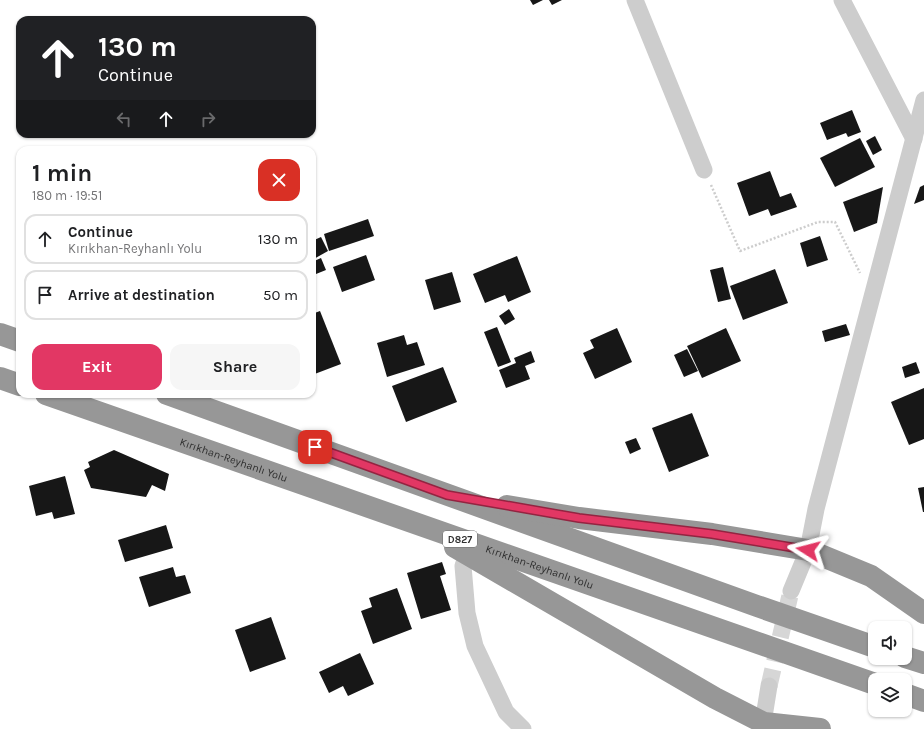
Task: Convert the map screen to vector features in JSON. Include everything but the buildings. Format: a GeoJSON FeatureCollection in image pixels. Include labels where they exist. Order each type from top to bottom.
{"type":"FeatureCollection","features":[{"type":"Feature","properties":{"kind":"highway"},"geometry":{"type":"LineString","coordinates":[[0,334],[16,340]]}},
{"type":"Feature","properties":{"kind":"highway"},"geometry":{"type":"LineString","coordinates":[[0,378],[16,384]]}},
{"type":"Feature","properties":{"kind":"highway","name":"Kırıkhan-Reyhanlı Yolu"},"geometry":{"type":"LineString","coordinates":[[57,398],[868,682]]}},
{"type":"Feature","properties":{"kind":"highway"},"geometry":{"type":"LineString","coordinates":[[178,398],[749,604],[868,645]]}},
{"type":"Feature","properties":{"kind":"highway"},"geometry":{"type":"LineString","coordinates":[[447,495],[579,518],[712,534],[808,550],[870,576],[924,613]]}},
{"type":"Feature","properties":{"kind":"highway"},"geometry":{"type":"LineString","coordinates":[[409,521],[763,726],[820,729]]}},
{"type":"Feature","properties":{"kind":"highway"},"geometry":{"type":"LineString","coordinates":[[912,659],[924,663]]}},
{"type":"Feature","properties":{"kind":"highway"},"geometry":{"type":"LineString","coordinates":[[912,697],[924,701]]}},
{"type":"Feature","properties":{"kind":"street"},"geometry":{"type":"LineString","coordinates":[[635,0],[704,170]]}},
{"type":"Feature","properties":{"kind":"street"},"geometry":{"type":"LineString","coordinates":[[842,0],[914,139]]}},
{"type":"Feature","properties":{"kind":"street"},"geometry":{"type":"LineString","coordinates":[[791,591],[808,550],[816,509],[924,100]]}},
{"type":"Feature","properties":{"kind":"street"},"geometry":{"type":"LineString","coordinates":[[467,554],[463,566],[464,581],[467,613],[475,646],[506,712],[523,729]]}},
{"type":"Feature","properties":{"kind":"street"},"geometry":{"type":"LineString","coordinates":[[763,726],[769,686]]}},
{"type":"Feature","properties":{"kind":"path"},"geometry":{"type":"LineString","coordinates":[[704,170],[740,251],[818,222],[835,222],[872,297]]}},
{"type":"Feature","properties":{"kind":"tunnel"},"geometry":{"type":"LineString","coordinates":[[769,686],[791,591]]}},
{"type":"Feature","properties":{"kind":"route"},"geometry":{"type":"LineString","coordinates":[[315,447],[447,495],[579,518],[712,534],[808,550]]}}]}
